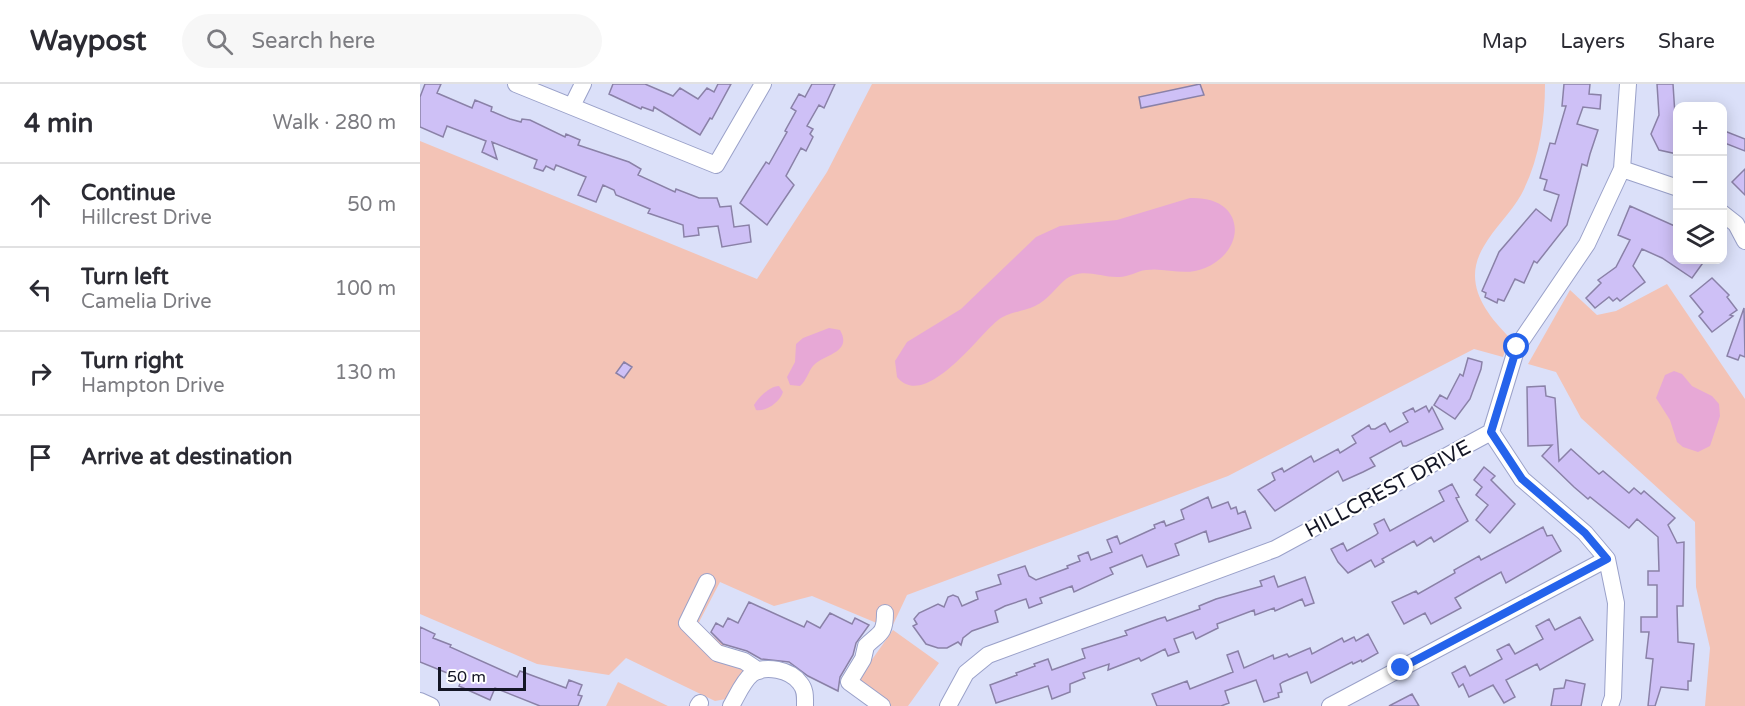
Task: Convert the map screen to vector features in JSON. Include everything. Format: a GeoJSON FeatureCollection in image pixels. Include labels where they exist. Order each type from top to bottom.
{"type":"FeatureCollection","features":[{"type":"Feature","properties":{"kind":"street"},"geometry":{"type":"LineString","coordinates":[[516,84],[716,165],[763,84]]}},
{"type":"Feature","properties":{"kind":"street"},"geometry":{"type":"LineString","coordinates":[[572,106],[583,84]]}},
{"type":"Feature","properties":{"kind":"street","name":"HILLCREST DRIVE"},"geometry":{"type":"LineString","coordinates":[[948,706],[966,673],[988,655],[1275,549],[1491,432],[1517,347],[1587,244],[1622,169],[1628,84]]}},
{"type":"Feature","properties":{"kind":"street"},"geometry":{"type":"LineString","coordinates":[[1622,169],[1673,187]]}},
{"type":"Feature","properties":{"kind":"street"},"geometry":{"type":"LineString","coordinates":[[1727,217],[1736,224],[1745,241]]}},
{"type":"Feature","properties":{"kind":"street"},"geometry":{"type":"LineString","coordinates":[[1491,432],[1522,479],[1585,533],[1607,559],[1616,603],[1613,697],[1610,706]]}},
{"type":"Feature","properties":{"kind":"street"},"geometry":{"type":"LineString","coordinates":[[1330,706],[1607,559]]}},
{"type":"Feature","properties":{"kind":"street"},"geometry":{"type":"LineString","coordinates":[[707,582],[687,623],[717,653],[744,661],[759,671]]}},
{"type":"Feature","properties":{"kind":"street"},"geometry":{"type":"LineString","coordinates":[[882,706],[849,682],[863,659],[866,646],[878,638],[885,623],[885,613]]}},
{"type":"Feature","properties":{"kind":"street"},"geometry":{"type":"LineString","coordinates":[[731,706],[747,678],[766,669],[793,676],[804,690],[805,706]]}},
{"type":"Feature","properties":{"kind":"street"},"geometry":{"type":"LineString","coordinates":[[420,701],[431,706]]}},
{"type":"Feature","properties":{"kind":"shaded area"},"geometry":{"type":"Polygon","coordinates":[[[872,84],[1545,84],[1542,127],[1532,169],[1517,202],[1484,246],[1475,272],[1479,296],[1492,318],[1510,338],[1503,357],[1474,349],[1228,476],[907,595],[891,629],[812,596],[774,606],[720,582],[698,624],[750,666],[726,699],[715,701],[626,658],[609,675],[537,664],[420,614],[420,141],[757,279],[827,172],[872,84]]]}},
{"type":"Feature","properties":{"kind":"shaded area"},"geometry":{"type":"Polygon","coordinates":[[[1190,198],[1209,200],[1222,206],[1231,215],[1235,226],[1234,238],[1228,250],[1219,260],[1205,268],[1190,272],[1153,269],[1123,277],[1085,273],[1072,276],[1040,303],[997,321],[936,378],[922,385],[909,385],[897,377],[895,361],[907,342],[961,309],[1036,237],[1060,226],[1117,220],[1190,198]]]}},
{"type":"Feature","properties":{"kind":"shaded area"},"geometry":{"type":"Polygon","coordinates":[[[1667,284],[1745,399],[1745,706],[1705,706],[1710,648],[1696,587],[1695,522],[1581,418],[1556,372],[1528,364],[1570,290],[1597,315],[1616,311],[1667,284]]]}},
{"type":"Feature","properties":{"kind":"shaded area"},"geometry":{"type":"Polygon","coordinates":[[[829,328],[840,330],[843,344],[836,352],[813,366],[800,386],[790,385],[787,377],[795,362],[796,344],[803,338],[829,328]]]}},
{"type":"Feature","properties":{"kind":"shaded area"},"geometry":{"type":"Polygon","coordinates":[[[1674,371],[1682,374],[1692,386],[1712,396],[1719,404],[1720,416],[1710,446],[1698,452],[1683,447],[1677,442],[1670,420],[1656,398],[1665,375],[1674,371]]]}},
{"type":"Feature","properties":{"kind":"shaded area"},"geometry":{"type":"Polygon","coordinates":[[[779,386],[783,392],[776,403],[768,408],[756,410],[754,405],[762,395],[779,386]]]}},
{"type":"Feature","properties":{"kind":"shaded area"},"geometry":{"type":"Polygon","coordinates":[[[893,630],[939,663],[908,706],[889,706],[856,682],[893,630]]]}},
{"type":"Feature","properties":{"kind":"shaded area"},"geometry":{"type":"Polygon","coordinates":[[[618,682],[668,706],[606,706],[618,682]]]}},
{"type":"Feature","properties":{"kind":"building"},"geometry":{"type":"Polygon","coordinates":[[[425,84],[441,84],[437,93],[472,108],[475,100],[492,107],[491,111],[510,119],[521,122],[522,119],[530,120],[565,137],[566,134],[580,140],[578,145],[629,162],[641,169],[638,175],[675,192],[676,189],[699,198],[717,198],[720,207],[731,206],[734,227],[749,225],[751,242],[722,247],[718,226],[698,228],[699,235],[684,237],[683,225],[648,213],[650,209],[616,195],[614,190],[603,185],[596,202],[578,195],[586,177],[556,165],[554,170],[546,166],[543,171],[534,168],[537,160],[492,142],[497,159],[482,152],[486,141],[447,126],[443,137],[420,127],[420,97],[425,84]]]}},
{"type":"Feature","properties":{"kind":"building"},"geometry":{"type":"Polygon","coordinates":[[[613,84],[645,84],[673,96],[680,88],[698,99],[707,88],[714,92],[718,84],[731,84],[712,119],[710,118],[700,135],[654,107],[653,111],[642,107],[641,109],[609,94],[613,84]]]}},
{"type":"Feature","properties":{"kind":"building"},"geometry":{"type":"Polygon","coordinates":[[[812,84],[835,84],[824,108],[819,105],[807,126],[813,129],[810,134],[813,137],[806,151],[801,148],[786,176],[794,185],[767,225],[740,203],[766,162],[769,164],[787,132],[785,131],[796,111],[791,108],[799,94],[805,97],[812,84]]]}},
{"type":"Feature","properties":{"kind":"building"},"geometry":{"type":"Polygon","coordinates":[[[1200,84],[1204,95],[1141,108],[1139,97],[1200,84]]]}},
{"type":"Feature","properties":{"kind":"building"},"geometry":{"type":"Polygon","coordinates":[[[1564,84],[1590,84],[1589,94],[1601,95],[1600,109],[1583,107],[1577,124],[1598,130],[1587,166],[1582,164],[1567,225],[1537,263],[1534,261],[1524,283],[1515,279],[1504,301],[1498,299],[1497,303],[1485,297],[1486,293],[1482,291],[1499,252],[1536,209],[1551,221],[1559,195],[1544,190],[1547,180],[1540,178],[1550,143],[1555,144],[1566,106],[1562,106],[1564,84]]]}},
{"type":"Feature","properties":{"kind":"building"},"geometry":{"type":"Polygon","coordinates":[[[1657,84],[1673,84],[1673,153],[1659,150],[1651,134],[1659,115],[1657,84]]]}},
{"type":"Feature","properties":{"kind":"building"},"geometry":{"type":"Polygon","coordinates":[[[1727,132],[1745,139],[1745,151],[1727,144],[1727,132]]]}},
{"type":"Feature","properties":{"kind":"building"},"geometry":{"type":"Polygon","coordinates":[[[1745,169],[1745,195],[1732,182],[1745,169]]]}},
{"type":"Feature","properties":{"kind":"building"},"geometry":{"type":"Polygon","coordinates":[[[1630,206],[1673,225],[1673,264],[1702,264],[1692,278],[1662,258],[1642,249],[1633,266],[1645,282],[1620,301],[1617,298],[1613,301],[1609,297],[1595,308],[1586,298],[1601,283],[1598,280],[1616,267],[1630,240],[1618,235],[1630,206]]]}},
{"type":"Feature","properties":{"kind":"building"},"geometry":{"type":"Polygon","coordinates":[[[1712,278],[1729,295],[1727,297],[1737,310],[1730,315],[1733,316],[1712,332],[1699,316],[1703,312],[1690,296],[1712,278]]]}},
{"type":"Feature","properties":{"kind":"building"},"geometry":{"type":"Polygon","coordinates":[[[1744,308],[1745,357],[1740,355],[1738,360],[1727,356],[1744,308]]]}},
{"type":"Feature","properties":{"kind":"building"},"geometry":{"type":"Polygon","coordinates":[[[1468,358],[1482,362],[1481,369],[1470,399],[1455,419],[1434,405],[1440,395],[1447,399],[1460,374],[1463,376],[1468,358]]]}},
{"type":"Feature","properties":{"kind":"building"},"geometry":{"type":"Polygon","coordinates":[[[624,362],[632,367],[624,378],[616,373],[624,362]]]}},
{"type":"Feature","properties":{"kind":"building"},"geometry":{"type":"Polygon","coordinates":[[[1545,386],[1546,396],[1555,398],[1559,461],[1571,449],[1599,474],[1603,471],[1629,493],[1634,488],[1641,494],[1644,491],[1675,518],[1668,525],[1677,543],[1684,542],[1683,606],[1677,606],[1678,642],[1694,644],[1691,681],[1688,681],[1688,690],[1661,687],[1655,706],[1648,706],[1653,659],[1646,658],[1649,632],[1641,632],[1641,617],[1657,617],[1657,585],[1648,585],[1648,571],[1659,571],[1658,537],[1637,519],[1629,528],[1574,487],[1542,456],[1552,445],[1528,446],[1527,387],[1545,386]]]}},
{"type":"Feature","properties":{"kind":"building"},"geometry":{"type":"Polygon","coordinates":[[[1426,406],[1429,412],[1432,407],[1443,429],[1406,446],[1403,446],[1401,441],[1370,458],[1375,466],[1363,472],[1343,481],[1338,471],[1275,511],[1258,490],[1275,480],[1272,473],[1282,468],[1284,472],[1311,456],[1314,462],[1338,449],[1340,453],[1356,443],[1352,436],[1369,425],[1371,429],[1375,429],[1385,423],[1390,432],[1408,422],[1403,413],[1413,408],[1415,412],[1426,406]]]}},
{"type":"Feature","properties":{"kind":"building"},"geometry":{"type":"Polygon","coordinates":[[[1484,467],[1495,476],[1491,480],[1515,504],[1490,533],[1476,520],[1488,505],[1476,495],[1482,487],[1474,480],[1484,467]]]}},
{"type":"Feature","properties":{"kind":"building"},"geometry":{"type":"Polygon","coordinates":[[[1452,484],[1459,497],[1456,498],[1468,521],[1434,542],[1431,537],[1417,546],[1414,541],[1382,559],[1384,562],[1375,567],[1371,560],[1348,573],[1338,562],[1331,549],[1343,543],[1347,551],[1376,535],[1378,533],[1374,524],[1384,519],[1390,531],[1444,501],[1439,491],[1452,484]]]}},
{"type":"Feature","properties":{"kind":"building"},"geometry":{"type":"Polygon","coordinates":[[[1208,497],[1212,508],[1228,502],[1231,509],[1236,507],[1238,514],[1245,511],[1251,528],[1209,542],[1206,531],[1175,544],[1179,555],[1147,567],[1142,555],[1110,568],[1113,574],[1074,592],[1072,586],[1040,598],[1042,603],[1029,608],[1026,599],[1005,606],[995,611],[998,622],[972,631],[963,638],[961,645],[958,642],[947,648],[938,648],[926,644],[913,626],[917,624],[914,619],[919,613],[938,604],[944,607],[948,597],[953,595],[958,597],[962,606],[978,599],[976,592],[1001,584],[998,575],[1025,566],[1029,576],[1036,580],[1068,568],[1067,566],[1080,561],[1078,556],[1088,552],[1091,560],[1112,552],[1107,540],[1117,536],[1120,544],[1155,528],[1154,525],[1164,521],[1166,526],[1184,519],[1181,510],[1208,497]]]}},
{"type":"Feature","properties":{"kind":"building"},"geometry":{"type":"Polygon","coordinates":[[[1543,527],[1547,536],[1552,535],[1561,551],[1506,583],[1501,572],[1476,586],[1455,598],[1461,608],[1431,624],[1425,613],[1404,624],[1392,602],[1416,591],[1418,594],[1479,556],[1481,560],[1543,527]]]}},
{"type":"Feature","properties":{"kind":"building"},"geometry":{"type":"Polygon","coordinates":[[[1274,576],[1278,587],[1305,577],[1314,603],[1305,606],[1302,599],[1275,611],[1274,608],[1255,615],[1254,610],[1217,624],[1218,628],[1196,639],[1193,632],[1174,639],[1179,652],[1168,656],[1165,649],[1141,661],[1139,658],[1108,670],[1109,664],[1083,673],[1085,678],[1070,684],[1070,692],[1052,699],[1048,686],[996,703],[990,685],[1017,675],[1016,673],[1035,666],[1034,664],[1048,659],[1052,670],[1085,658],[1082,649],[1127,635],[1125,631],[1158,619],[1165,617],[1167,621],[1200,609],[1199,606],[1216,599],[1262,586],[1260,581],[1274,576]]]}},
{"type":"Feature","properties":{"kind":"building"},"geometry":{"type":"Polygon","coordinates":[[[749,602],[804,627],[807,621],[820,628],[830,613],[852,624],[855,618],[869,625],[856,643],[853,655],[840,677],[838,691],[808,676],[789,662],[761,659],[747,651],[723,644],[711,632],[716,623],[723,627],[728,618],[738,623],[749,602]]]}},
{"type":"Feature","properties":{"kind":"building"},"geometry":{"type":"Polygon","coordinates":[[[1580,617],[1593,640],[1540,670],[1537,664],[1506,680],[1515,697],[1504,703],[1493,685],[1469,697],[1463,684],[1459,687],[1452,673],[1465,666],[1470,676],[1502,659],[1497,650],[1509,644],[1515,654],[1543,639],[1536,626],[1549,619],[1555,630],[1580,617]]]}},
{"type":"Feature","properties":{"kind":"building"},"geometry":{"type":"Polygon","coordinates":[[[420,627],[435,634],[433,638],[451,645],[450,647],[517,677],[520,671],[566,688],[569,680],[582,685],[578,695],[582,696],[578,706],[540,706],[495,688],[490,700],[459,686],[462,679],[420,662],[420,627]]]}},
{"type":"Feature","properties":{"kind":"building"},"geometry":{"type":"Polygon","coordinates":[[[1368,634],[1378,653],[1362,662],[1361,660],[1353,664],[1352,662],[1311,683],[1307,672],[1283,682],[1280,684],[1282,692],[1278,693],[1279,697],[1264,702],[1256,680],[1225,691],[1229,703],[1221,706],[1157,706],[1152,694],[1187,681],[1190,689],[1233,672],[1227,655],[1238,651],[1244,668],[1273,655],[1274,659],[1287,654],[1289,657],[1310,648],[1312,654],[1342,638],[1344,642],[1354,637],[1356,641],[1368,634]]]}},
{"type":"Feature","properties":{"kind":"building"},"geometry":{"type":"Polygon","coordinates":[[[1566,680],[1585,684],[1581,706],[1551,706],[1554,689],[1564,688],[1566,680]]]}},
{"type":"Feature","properties":{"kind":"building"},"geometry":{"type":"Polygon","coordinates":[[[1412,694],[1419,706],[1389,706],[1412,694]]]}},
{"type":"Feature","properties":{"kind":"route"},"geometry":{"type":"LineString","coordinates":[[1401,668],[1607,559],[1585,533],[1522,479],[1491,432],[1517,347]]}}]}
